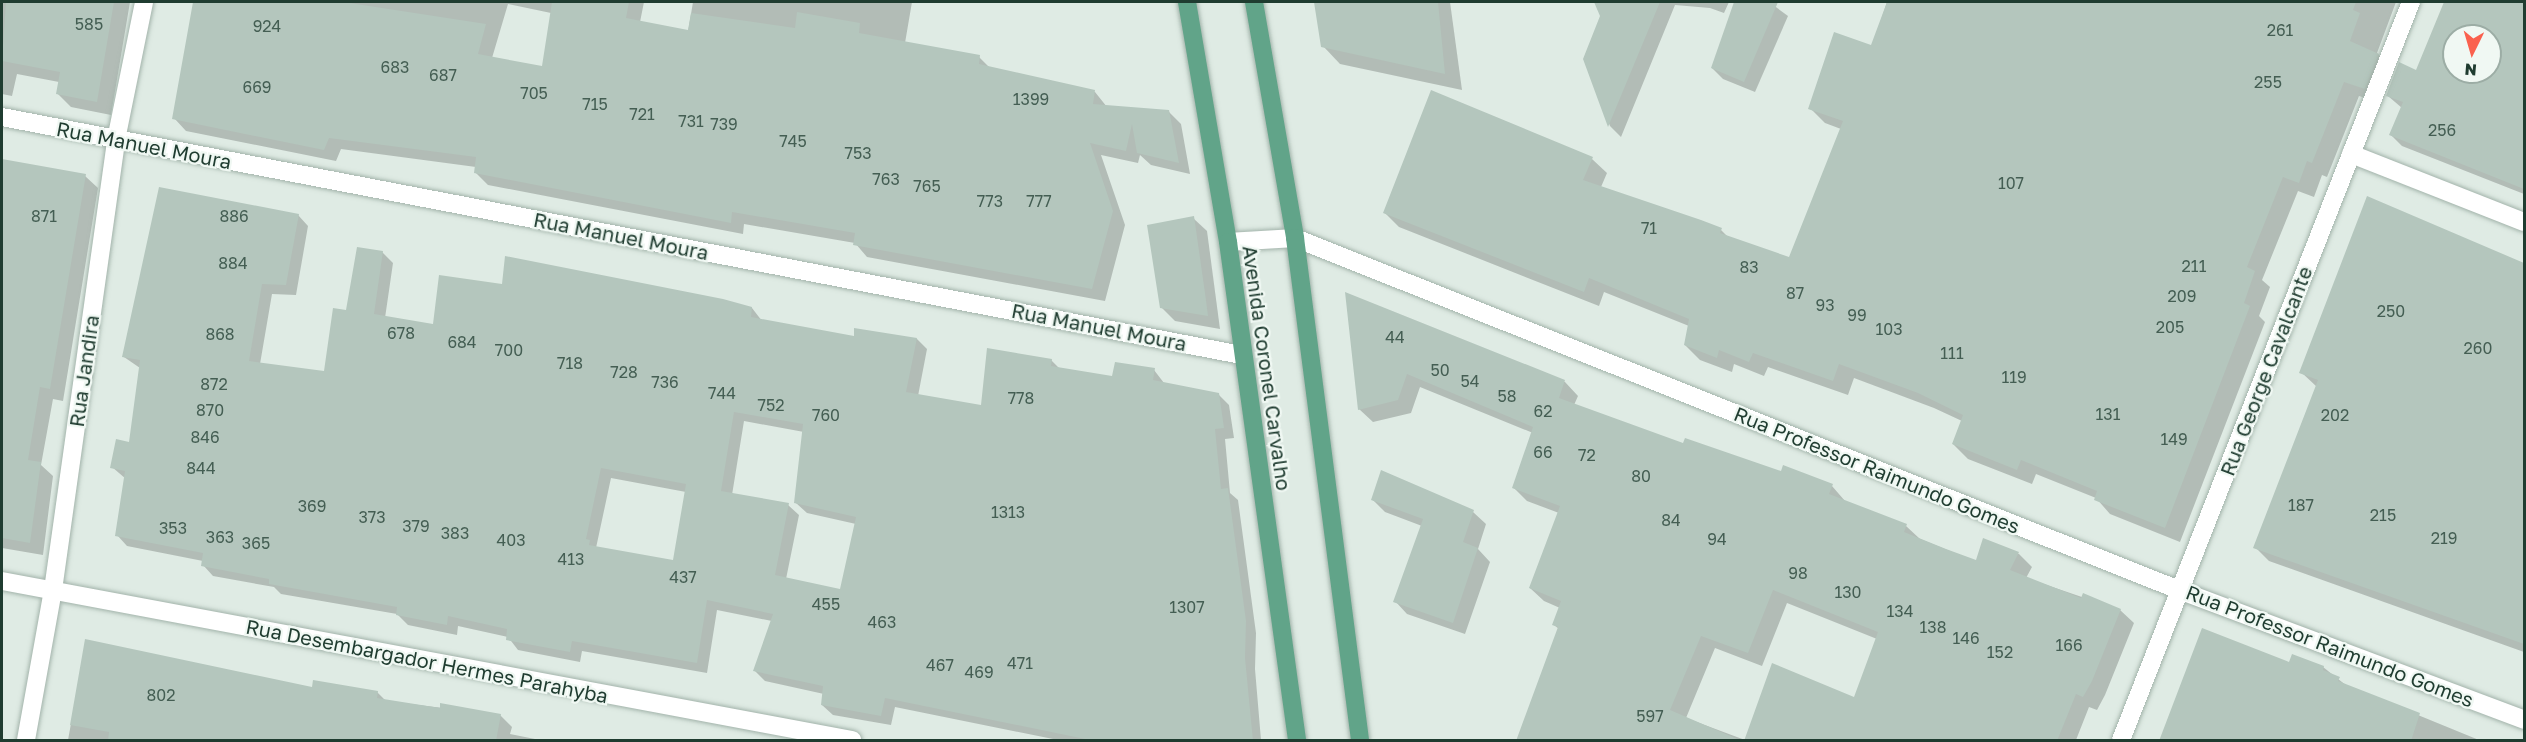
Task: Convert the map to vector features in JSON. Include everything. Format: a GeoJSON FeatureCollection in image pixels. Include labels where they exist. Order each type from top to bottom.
{"type":"FeatureCollection","features":[{"type":"Feature","properties":{"kind":"main road","name":"Avenida Coronel Carvalho"},"geometry":{"type":"LineString","coordinates":[[1188,2],[1228,243],[1241,355],[1297,741]]}},
{"type":"Feature","properties":{"kind":"main road"},"geometry":{"type":"LineString","coordinates":[[1254,2],[1295,238],[1360,741]]}},
{"type":"Feature","properties":{"kind":"street","name":"Rua Jandira"},"geometry":{"type":"LineString","coordinates":[[26,741],[53,590],[116,140],[144,2]]}},
{"type":"Feature","properties":{"kind":"street","name":"Rua George Cavalcante"},"geometry":{"type":"LineString","coordinates":[[2121,741],[2411,2]]}},
{"type":"Feature","properties":{"kind":"street","name":"Rua Manuel Moura"},"geometry":{"type":"LineString","coordinates":[[2,117],[1241,355]]}},
{"type":"Feature","properties":{"kind":"street"},"geometry":{"type":"LineString","coordinates":[[2351,154],[2524,222]]}},
{"type":"Feature","properties":{"kind":"street","name":"Rua Professor Raimundo Gomes"},"geometry":{"type":"LineString","coordinates":[[1228,243],[1295,238],[2179,590],[2524,720]]}},
{"type":"Feature","properties":{"kind":"street","name":"Rua Desembargador Hermes Parahyba"},"geometry":{"type":"LineString","coordinates":[[2,581],[852,741]]}},
{"type":"Feature","properties":{"kind":"building"},"geometry":{"type":"Polygon","coordinates":[[[6,2],[114,2],[97,102],[56,94],[60,72],[2,61],[6,2]]]}},
{"type":"Feature","properties":{"kind":"building"},"geometry":{"type":"Polygon","coordinates":[[[193,2],[343,2],[486,24],[478,54],[542,66],[552,2],[629,2],[626,18],[688,30],[691,13],[795,28],[797,12],[860,23],[859,33],[980,55],[979,64],[1095,90],[1093,104],[1169,110],[1179,163],[1137,153],[1132,124],[1126,151],[1090,143],[1113,211],[1092,289],[853,245],[855,233],[732,212],[731,223],[474,173],[476,157],[329,138],[324,150],[172,119],[193,2]]]}},
{"type":"Feature","properties":{"kind":"building"},"geometry":{"type":"Polygon","coordinates":[[[1314,2],[1438,2],[1445,74],[1321,47],[1314,2]]]}},
{"type":"Feature","properties":{"kind":"building"},"geometry":{"type":"Polygon","coordinates":[[[1594,2],[1660,2],[1608,127],[1583,59],[1600,16],[1594,2]]]}},
{"type":"Feature","properties":{"kind":"building"},"geometry":{"type":"Polygon","coordinates":[[[1734,2],[1778,2],[1744,82],[1711,68],[1734,2]]]}},
{"type":"Feature","properties":{"kind":"building"},"geometry":{"type":"Polygon","coordinates":[[[1887,2],[2356,2],[2353,10],[2360,13],[2350,41],[2379,54],[2365,89],[2344,82],[2312,163],[2307,161],[2299,183],[2283,177],[2247,267],[2255,271],[2244,303],[2250,306],[2165,528],[2094,500],[2097,491],[2021,460],[2017,470],[1952,444],[1963,415],[1918,393],[1839,364],[1833,381],[1753,353],[1749,362],[1719,350],[1717,358],[1684,345],[1689,319],[1589,278],[1584,292],[1383,213],[1431,90],[1593,157],[1583,180],[1701,220],[1722,228],[1720,233],[1789,257],[1843,121],[1808,109],[1834,32],[1871,45],[1887,2]]]}},
{"type":"Feature","properties":{"kind":"building"},"geometry":{"type":"Polygon","coordinates":[[[2444,2],[2524,2],[2524,189],[2389,135],[2403,102],[2386,96],[2399,62],[2416,70],[2444,2]]]}},
{"type":"Feature","properties":{"kind":"building"},"geometry":{"type":"Polygon","coordinates":[[[2,159],[86,174],[50,389],[40,387],[28,460],[41,462],[30,543],[2,538],[2,159]]]}},
{"type":"Feature","properties":{"kind":"building"},"geometry":{"type":"Polygon","coordinates":[[[159,187],[299,214],[286,285],[262,284],[249,361],[324,371],[333,308],[346,310],[357,247],[383,251],[374,314],[433,324],[439,275],[502,284],[505,256],[723,299],[752,307],[751,317],[854,336],[854,328],[917,338],[906,392],[981,405],[987,348],[1052,359],[1051,366],[1112,376],[1115,362],[1155,368],[1153,380],[1219,393],[1224,428],[1215,429],[1221,489],[1228,488],[1246,621],[1245,658],[1253,741],[1095,741],[885,698],[881,716],[821,705],[823,686],[753,671],[773,614],[707,600],[697,663],[572,641],[570,652],[506,640],[507,629],[448,616],[447,625],[396,615],[397,607],[269,584],[269,579],[201,566],[203,553],[115,536],[125,471],[110,468],[116,439],[129,442],[140,360],[122,357],[159,187]],[[734,412],[721,491],[789,503],[775,575],[840,589],[856,517],[794,503],[803,424],[734,412]],[[601,468],[586,539],[590,540],[589,545],[673,560],[686,484],[601,468]]]}},
{"type":"Feature","properties":{"kind":"building"},"geometry":{"type":"Polygon","coordinates":[[[2367,196],[2524,263],[2524,644],[2253,548],[2318,380],[2299,373],[2367,196]]]}},
{"type":"Feature","properties":{"kind":"building"},"geometry":{"type":"Polygon","coordinates":[[[1194,216],[1208,316],[1160,308],[1147,225],[1194,216]]]}},
{"type":"Feature","properties":{"kind":"building"},"geometry":{"type":"Polygon","coordinates":[[[1345,292],[1565,380],[1559,398],[1683,443],[1685,438],[1781,471],[1783,465],[1833,484],[1829,494],[1907,524],[1904,532],[1946,549],[1976,560],[1983,538],[2019,552],[2010,570],[2081,598],[2083,593],[2121,609],[2092,681],[2083,697],[2076,694],[2057,741],[1744,741],[1772,663],[1854,697],[1878,632],[1773,590],[1748,653],[1701,636],[1670,710],[1742,741],[1516,741],[1558,627],[1552,625],[1561,601],[1529,588],[1560,506],[1512,488],[1533,427],[1407,374],[1398,400],[1358,410],[1345,292]]]}},
{"type":"Feature","properties":{"kind":"building"},"geometry":{"type":"Polygon","coordinates":[[[1381,470],[1474,510],[1463,542],[1478,548],[1453,623],[1393,602],[1423,519],[1371,500],[1381,470]]]}},
{"type":"Feature","properties":{"kind":"building"},"geometry":{"type":"Polygon","coordinates":[[[2202,628],[2289,662],[2292,654],[2324,666],[2323,670],[2340,677],[2338,681],[2420,713],[2411,741],[2159,741],[2202,628]]]}},
{"type":"Feature","properties":{"kind":"building"},"geometry":{"type":"Polygon","coordinates":[[[85,639],[312,687],[313,680],[378,691],[377,698],[440,708],[440,703],[501,714],[496,741],[108,741],[109,732],[70,725],[85,639]]]}}]}
